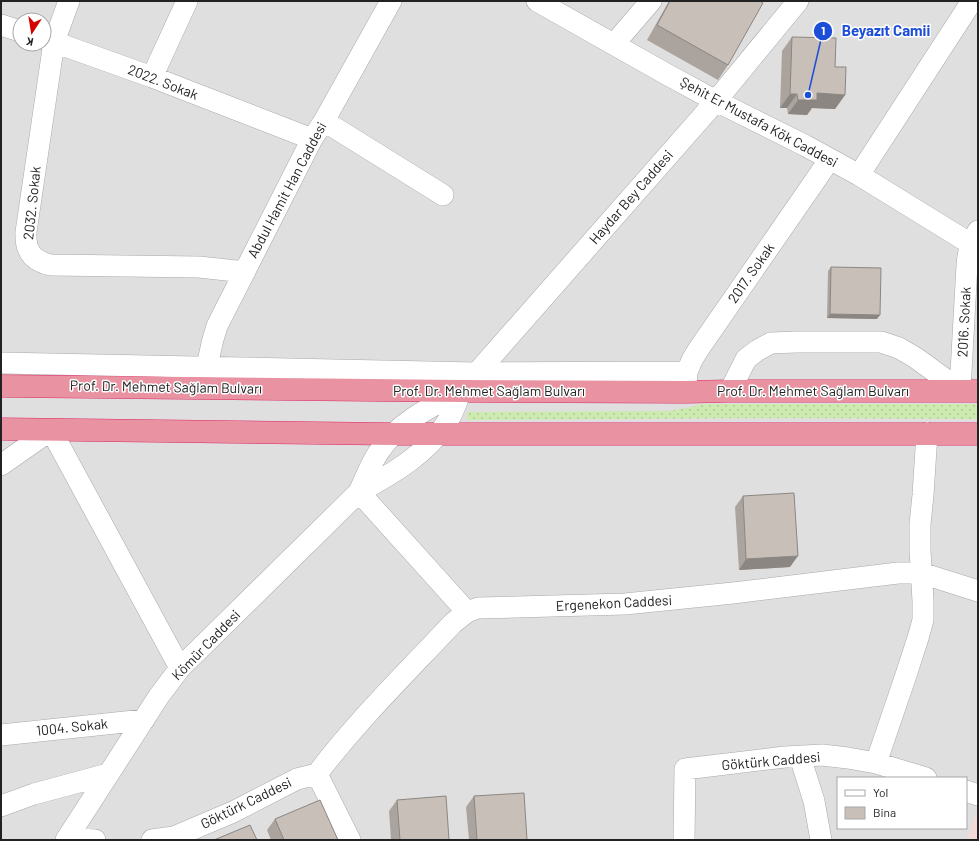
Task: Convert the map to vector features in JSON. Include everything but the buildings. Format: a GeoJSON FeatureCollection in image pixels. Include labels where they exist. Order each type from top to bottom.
{"type":"FeatureCollection","features":[{"type":"Feature","properties":{"kind":"highway","name":"Prof. Dr. Mehmet Sağlam Bulvarı"},"geometry":{"type":"LineString","coordinates":[[1,386],[207,378],[460,391],[686,382],[730,390],[969,390]]}},
{"type":"Feature","properties":{"kind":"highway"},"geometry":{"type":"LineString","coordinates":[[1,429],[394,434],[978,434]]}},
{"type":"Feature","properties":{"kind":"street"},"geometry":{"type":"LineString","coordinates":[[52,34],[69,1]]}},
{"type":"Feature","properties":{"kind":"street"},"geometry":{"type":"LineString","coordinates":[[152,77],[187,1]]}},
{"type":"Feature","properties":{"kind":"street","name":"Abdul Hamit Han Caddesi"},"geometry":{"type":"LineString","coordinates":[[207,378],[211,343],[217,326],[312,139],[324,121],[391,1]]}},
{"type":"Feature","properties":{"kind":"street","name":"Şehit Er Mustafa Kök Caddesi"},"geometry":{"type":"LineString","coordinates":[[537,1],[716,101],[830,159],[976,241]]}},
{"type":"Feature","properties":{"kind":"street"},"geometry":{"type":"LineString","coordinates":[[614,44],[651,1]]}},
{"type":"Feature","properties":{"kind":"street","name":"Haydar Bey Caddesi"},"geometry":{"type":"LineString","coordinates":[[460,391],[716,101],[798,1]]}},
{"type":"Feature","properties":{"kind":"street"},"geometry":{"type":"LineString","coordinates":[[859,175],[972,1]]}},
{"type":"Feature","properties":{"kind":"street"},"geometry":{"type":"LineString","coordinates":[[1,25],[12,28]]}},
{"type":"Feature","properties":{"kind":"street","name":"2022. Sokak"},"geometry":{"type":"LineString","coordinates":[[52,41],[152,77],[312,139]]}},
{"type":"Feature","properties":{"kind":"street","name":"2032. Sokak"},"geometry":{"type":"LineString","coordinates":[[48,52],[26,232],[27,244],[31,254],[39,262],[51,265],[199,267],[245,272]]}},
{"type":"Feature","properties":{"kind":"street"},"geometry":{"type":"LineString","coordinates":[[324,121],[443,195]]}},
{"type":"Feature","properties":{"kind":"street","name":"2017. Sokak"},"geometry":{"type":"LineString","coordinates":[[686,382],[692,360],[698,350],[830,159]]}},
{"type":"Feature","properties":{"kind":"street","name":"2016. Sokak"},"geometry":{"type":"LineString","coordinates":[[969,390],[970,362],[966,265],[968,252],[976,241]]}},
{"type":"Feature","properties":{"kind":"street"},"geometry":{"type":"LineString","coordinates":[[730,390],[746,359],[771,343],[881,342],[899,348],[969,390]]}},
{"type":"Feature","properties":{"kind":"street"},"geometry":{"type":"LineString","coordinates":[[1,363],[207,378],[476,373],[686,382]]}},
{"type":"Feature","properties":{"kind":"street"},"geometry":{"type":"LineString","coordinates":[[359,492],[382,480],[400,468],[440,434],[450,418],[460,391]]}},
{"type":"Feature","properties":{"kind":"street"},"geometry":{"type":"LineString","coordinates":[[359,492],[370,467],[385,444],[394,434],[410,420],[460,391]]}},
{"type":"Feature","properties":{"kind":"street"},"geometry":{"type":"LineString","coordinates":[[1,465],[51,430],[180,668]]}},
{"type":"Feature","properties":{"kind":"street"},"geometry":{"type":"LineString","coordinates":[[876,763],[923,620],[920,524],[927,433]]}},
{"type":"Feature","properties":{"kind":"street"},"geometry":{"type":"LineString","coordinates":[[359,492],[467,612]]}},
{"type":"Feature","properties":{"kind":"street","name":"Kömür Caddesi"},"geometry":{"type":"LineString","coordinates":[[67,839],[159,696],[180,668],[359,492]]}},
{"type":"Feature","properties":{"kind":"street","name":"Ergenekon Caddesi"},"geometry":{"type":"LineString","coordinates":[[317,774],[355,728],[454,623],[467,612],[478,608],[625,604],[671,600],[898,573],[921,573],[978,591]]}},
{"type":"Feature","properties":{"kind":"street","name":"1004. Sokak"},"geometry":{"type":"LineString","coordinates":[[1,735],[144,720]]}},
{"type":"Feature","properties":{"kind":"street","name":"Göktürk Caddesi"},"geometry":{"type":"LineString","coordinates":[[684,840],[685,769],[786,757],[822,755],[876,763],[923,777]]}},
{"type":"Feature","properties":{"kind":"street"},"geometry":{"type":"LineString","coordinates":[[800,757],[814,802],[821,840]]}},
{"type":"Feature","properties":{"kind":"street"},"geometry":{"type":"LineString","coordinates":[[1,806],[34,794],[108,774]]}},
{"type":"Feature","properties":{"kind":"street"},"geometry":{"type":"LineString","coordinates":[[317,774],[350,840]]}},
{"type":"Feature","properties":{"kind":"street","name":"Göktürk Caddesi"},"geometry":{"type":"LineString","coordinates":[[152,840],[174,837],[233,812],[297,779],[317,774]]}},
{"type":"Feature","properties":{"kind":"street"},"geometry":{"type":"LineString","coordinates":[[967,791],[978,795]]}},
{"type":"Feature","properties":{"kind":"street"},"geometry":{"type":"LineString","coordinates":[[67,839],[94,840]]}},
{"type":"Feature","properties":{"kind":"shaded area"},"geometry":{"type":"Polygon","coordinates":[[[1,1],[978,1],[978,840],[1,840],[1,1]]]}},
{"type":"Feature","properties":{"kind":"shaded area"},"geometry":{"type":"Polygon","coordinates":[[[978,806],[978,840],[967,840],[978,806]]]}},
{"type":"Feature","properties":{"kind":"green space"},"geometry":{"type":"Polygon","coordinates":[[[702,404],[978,404],[978,419],[783,418],[467,420],[467,412],[667,411],[702,404]]]}},
{"type":"Feature","properties":{"kind":"place","name":"Beyazıt Camii"},"geometry":{"type":"Point","coordinates":[808,95]}}]}
